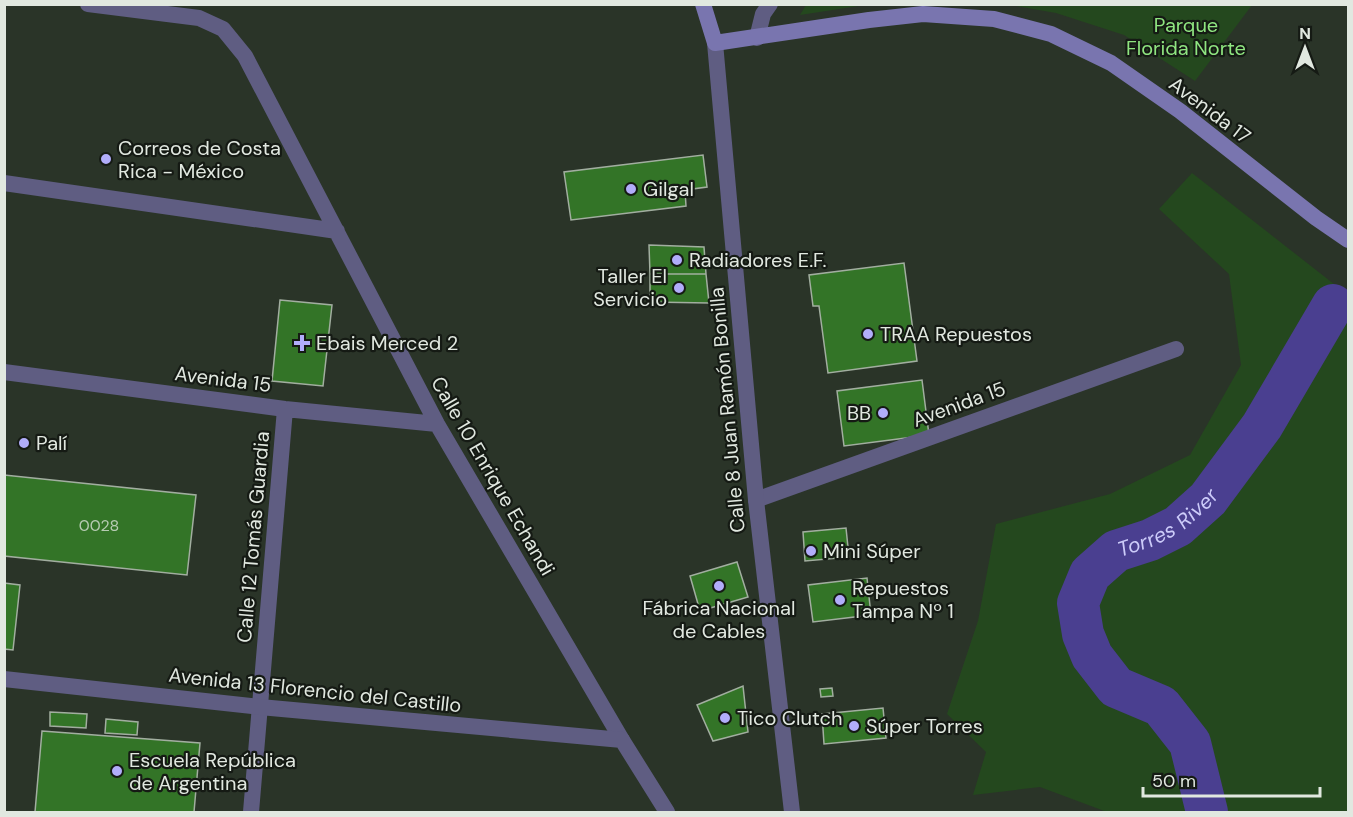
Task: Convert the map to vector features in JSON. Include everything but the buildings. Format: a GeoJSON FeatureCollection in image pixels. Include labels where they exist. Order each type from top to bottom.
{"type":"FeatureCollection","features":[{"type":"Feature","properties":{"kind":"main road","name":"Calle 8 Juan Ramón Bonilla"},"geometry":{"type":"LineString","coordinates":[[703,4],[715,44]]}},
{"type":"Feature","properties":{"kind":"main road","name":"Avenida 17"},"geometry":{"type":"LineString","coordinates":[[715,44],[923,14],[994,19],[1051,34],[1111,63],[1180,111],[1316,218],[1348,240]]}},
{"type":"Feature","properties":{"kind":"street","name":"Calle 10 Enrique Echandi"},"geometry":{"type":"LineString","coordinates":[[88,4],[199,18],[223,29],[246,56],[437,424],[667,813]]}},
{"type":"Feature","properties":{"kind":"street"},"geometry":{"type":"LineString","coordinates":[[757,38],[763,14],[770,4]]}},
{"type":"Feature","properties":{"kind":"street","name":"Calle 8 Juan Ramón Bonilla"},"geometry":{"type":"LineString","coordinates":[[715,44],[756,500],[792,813]]}},
{"type":"Feature","properties":{"kind":"street"},"geometry":{"type":"LineString","coordinates":[[4,183],[337,231]]}},
{"type":"Feature","properties":{"kind":"street","name":"Avenida 15"},"geometry":{"type":"LineString","coordinates":[[756,500],[1176,349]]}},
{"type":"Feature","properties":{"kind":"street","name":"Avenida 15"},"geometry":{"type":"LineString","coordinates":[[4,372],[285,409],[437,424]]}},
{"type":"Feature","properties":{"kind":"street","name":"Calle 12 Tomás Guardia"},"geometry":{"type":"LineString","coordinates":[[251,813],[285,409]]}},
{"type":"Feature","properties":{"kind":"street","name":"Avenida 13 Florencio del Castillo"},"geometry":{"type":"LineString","coordinates":[[4,679],[260,707],[622,740]]}},
{"type":"Feature","properties":{"kind":"green space"},"geometry":{"type":"Polygon","coordinates":[[[806,4],[865,5],[800,15],[806,4]]]}},
{"type":"Feature","properties":{"kind":"green space","name":"Parque Florida Norte"},"geometry":{"type":"Polygon","coordinates":[[[1252,4],[1195,81],[1124,35],[1056,13],[1011,5],[1252,4]]]}},
{"type":"Feature","properties":{"kind":"green space"},"geometry":{"type":"Polygon","coordinates":[[[1192,173],[1348,295],[1348,812],[1107,812],[1040,787],[973,795],[986,752],[947,714],[978,621],[996,524],[1110,494],[1190,455],[1241,365],[1229,274],[1159,209],[1192,173]]]}},
{"type":"Feature","properties":{"kind":"waterway","name":"Torres River"},"geometry":{"type":"LineString","coordinates":[[1207,812],[1190,743],[1161,706],[1116,687],[1092,656],[1083,634],[1078,603],[1090,574],[1116,551],[1150,540],[1178,526],[1208,499],[1262,426],[1333,305]]}},
{"type":"Feature","properties":{"kind":"place","name":"Correos de Costa Rica - México"},"geometry":{"type":"Point","coordinates":[106,159]}},
{"type":"Feature","properties":{"kind":"place","name":"Gilgal"},"geometry":{"type":"Point","coordinates":[631,189]}},
{"type":"Feature","properties":{"kind":"place","name":"Radiadores E.F."},"geometry":{"type":"Point","coordinates":[677,260]}},
{"type":"Feature","properties":{"kind":"place","name":"Taller El Servicio"},"geometry":{"type":"Point","coordinates":[679,288]}},
{"type":"Feature","properties":{"kind":"place","name":"TRAA Repuestos"},"geometry":{"type":"Point","coordinates":[868,334]}},
{"type":"Feature","properties":{"kind":"place","name":"Ebais Merced 2"},"geometry":{"type":"Point","coordinates":[302,343]}},
{"type":"Feature","properties":{"kind":"place","name":"BB"},"geometry":{"type":"Point","coordinates":[883,413]}},
{"type":"Feature","properties":{"kind":"place","name":"Palí"},"geometry":{"type":"Point","coordinates":[24,443]}},
{"type":"Feature","properties":{"kind":"place","name":"Mini Súper"},"geometry":{"type":"Point","coordinates":[811,551]}},
{"type":"Feature","properties":{"kind":"place","name":"Fábrica Nacional de Cables"},"geometry":{"type":"Point","coordinates":[719,586]}},
{"type":"Feature","properties":{"kind":"place","name":"Repuestos Tampa Nº 1"},"geometry":{"type":"Point","coordinates":[840,600]}},
{"type":"Feature","properties":{"kind":"place","name":"Tico Clutch"},"geometry":{"type":"Point","coordinates":[725,718]}},
{"type":"Feature","properties":{"kind":"place","name":"Súper Torres"},"geometry":{"type":"Point","coordinates":[854,726]}},
{"type":"Feature","properties":{"kind":"place","name":"Escuela República de Argentina"},"geometry":{"type":"Point","coordinates":[117,771]}}]}
